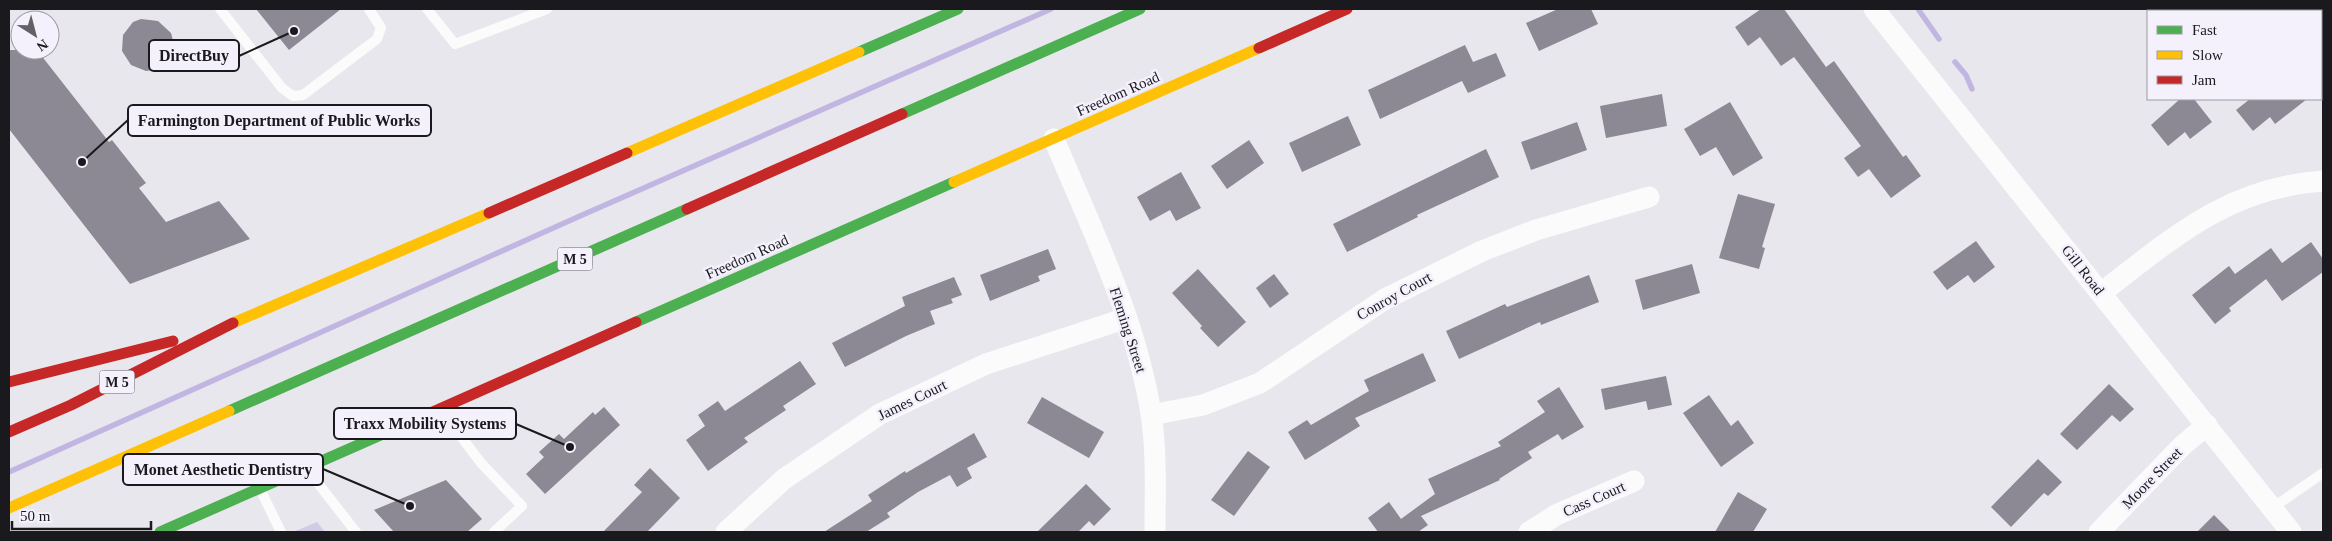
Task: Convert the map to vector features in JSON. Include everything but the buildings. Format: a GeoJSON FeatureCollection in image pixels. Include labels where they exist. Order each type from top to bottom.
{"type":"FeatureCollection","features":[{"type":"Feature","properties":{"kind":"main road","name":"M 5"},"geometry":{"type":"LineString","coordinates":[[9,432],[71,405],[223,328],[958,9]]}},
{"type":"Feature","properties":{"kind":"main road","name":"M 5"},"geometry":{"type":"LineString","coordinates":[[9,508],[1140,9]]}},
{"type":"Feature","properties":{"kind":"main road","name":"Freedom Road"},"geometry":{"type":"LineString","coordinates":[[160,532],[1347,9]]}},
{"type":"Feature","properties":{"kind":"main road"},"geometry":{"type":"LineString","coordinates":[[9,382],[223,328]]}},
{"type":"Feature","properties":{"kind":"street","name":"Gill Road"},"geometry":{"type":"LineString","coordinates":[[1874,9],[2291,532]]}},
{"type":"Feature","properties":{"kind":"street","name":"Fleming Street"},"geometry":{"type":"LineString","coordinates":[[1054,139],[1126,318],[1141,365],[1151,416],[1156,460],[1155,532]]}},
{"type":"Feature","properties":{"kind":"street"},"geometry":{"type":"LineString","coordinates":[[2101,293],[2181,231],[2207,214],[2241,198],[2280,186],[2323,181]]}},
{"type":"Feature","properties":{"kind":"street","name":"Conroy Court"},"geometry":{"type":"LineString","coordinates":[[1151,416],[1203,406],[1260,383],[1385,299],[1482,251],[1536,230],[1649,198]]}},
{"type":"Feature","properties":{"kind":"street","name":"James Court"},"geometry":{"type":"LineString","coordinates":[[726,532],[784,479],[880,414],[986,364],[1126,318]]}},
{"type":"Feature","properties":{"kind":"street","name":"Moore Street"},"geometry":{"type":"LineString","coordinates":[[2099,532],[2182,446],[2207,425]]}},
{"type":"Feature","properties":{"kind":"street","name":"Cass Court"},"geometry":{"type":"LineString","coordinates":[[1528,532],[1556,515],[1634,481]]}},
{"type":"Feature","properties":{"kind":"lane"},"geometry":{"type":"LineString","coordinates":[[220,9],[282,88],[293,96],[303,96],[377,39],[381,28],[369,9]]}},
{"type":"Feature","properties":{"kind":"lane"},"geometry":{"type":"LineString","coordinates":[[427,9],[455,44],[547,9]]}},
{"type":"Feature","properties":{"kind":"lane"},"geometry":{"type":"LineString","coordinates":[[440,409],[482,464],[522,506],[494,532]]}},
{"type":"Feature","properties":{"kind":"lane"},"geometry":{"type":"LineString","coordinates":[[306,468],[356,532]]}},
{"type":"Feature","properties":{"kind":"lane"},"geometry":{"type":"LineString","coordinates":[[2272,508],[2323,472]]}},
{"type":"Feature","properties":{"kind":"lane"},"geometry":{"type":"LineString","coordinates":[[259,488],[280,532]]}},
{"type":"Feature","properties":{"kind":"shaded area"},"geometry":{"type":"Polygon","coordinates":[[[317,522],[325,532],[293,532],[317,522]]]}},
{"type":"Feature","properties":{"kind":"waterway"},"geometry":{"type":"LineString","coordinates":[[9,472],[580,216],[1051,9]]}},
{"type":"Feature","properties":{"kind":"waterway"},"geometry":{"type":"LineString","coordinates":[[1918,9],[1939,39]]}},
{"type":"Feature","properties":{"kind":"waterway"},"geometry":{"type":"LineString","coordinates":[[1955,62],[1966,75],[1972,89]]}},
{"type":"Feature","properties":{"kind":"traffic: fast"},"geometry":{"type":"LineString","coordinates":[[859,52],[958,9]]}},
{"type":"Feature","properties":{"kind":"traffic: fast"},"geometry":{"type":"LineString","coordinates":[[902,114],[1140,9]]}},
{"type":"Feature","properties":{"kind":"traffic: fast"},"geometry":{"type":"LineString","coordinates":[[636,322],[954,182]]}},
{"type":"Feature","properties":{"kind":"traffic: fast"},"geometry":{"type":"LineString","coordinates":[[229,411],[687,209]]}},
{"type":"Feature","properties":{"kind":"traffic: fast"},"geometry":{"type":"LineString","coordinates":[[160,532],[383,434]]}},
{"type":"Feature","properties":{"kind":"traffic: slow"},"geometry":{"type":"LineString","coordinates":[[954,182],[1259,48]]}},
{"type":"Feature","properties":{"kind":"traffic: slow"},"geometry":{"type":"LineString","coordinates":[[627,153],[859,52]]}},
{"type":"Feature","properties":{"kind":"traffic: slow"},"geometry":{"type":"LineString","coordinates":[[233,323],[489,213]]}},
{"type":"Feature","properties":{"kind":"traffic: slow"},"geometry":{"type":"LineString","coordinates":[[9,508],[229,411]]}},
{"type":"Feature","properties":{"kind":"traffic: jam"},"geometry":{"type":"LineString","coordinates":[[1259,48],[1347,9]]}},
{"type":"Feature","properties":{"kind":"traffic: jam"},"geometry":{"type":"LineString","coordinates":[[687,209],[902,114]]}},
{"type":"Feature","properties":{"kind":"traffic: jam"},"geometry":{"type":"LineString","coordinates":[[489,213],[627,153]]}},
{"type":"Feature","properties":{"kind":"traffic: jam"},"geometry":{"type":"LineString","coordinates":[[383,434],[636,322]]}},
{"type":"Feature","properties":{"kind":"traffic: jam"},"geometry":{"type":"LineString","coordinates":[[9,432],[71,405],[233,323]]}},
{"type":"Feature","properties":{"kind":"traffic: jam"},"geometry":{"type":"LineString","coordinates":[[9,382],[173,341]]}},
{"type":"Feature","properties":{"kind":"place","name":"DirectBuy"},"geometry":{"type":"Point","coordinates":[294,31]}},
{"type":"Feature","properties":{"kind":"place","name":"Farmington Department of Public Works"},"geometry":{"type":"Point","coordinates":[82,162]}},
{"type":"Feature","properties":{"kind":"place","name":"Traxx Mobility Systems"},"geometry":{"type":"Point","coordinates":[570,447]}},
{"type":"Feature","properties":{"kind":"place","name":"Monet Aesthetic Dentistry"},"geometry":{"type":"Point","coordinates":[410,506]}}]}
